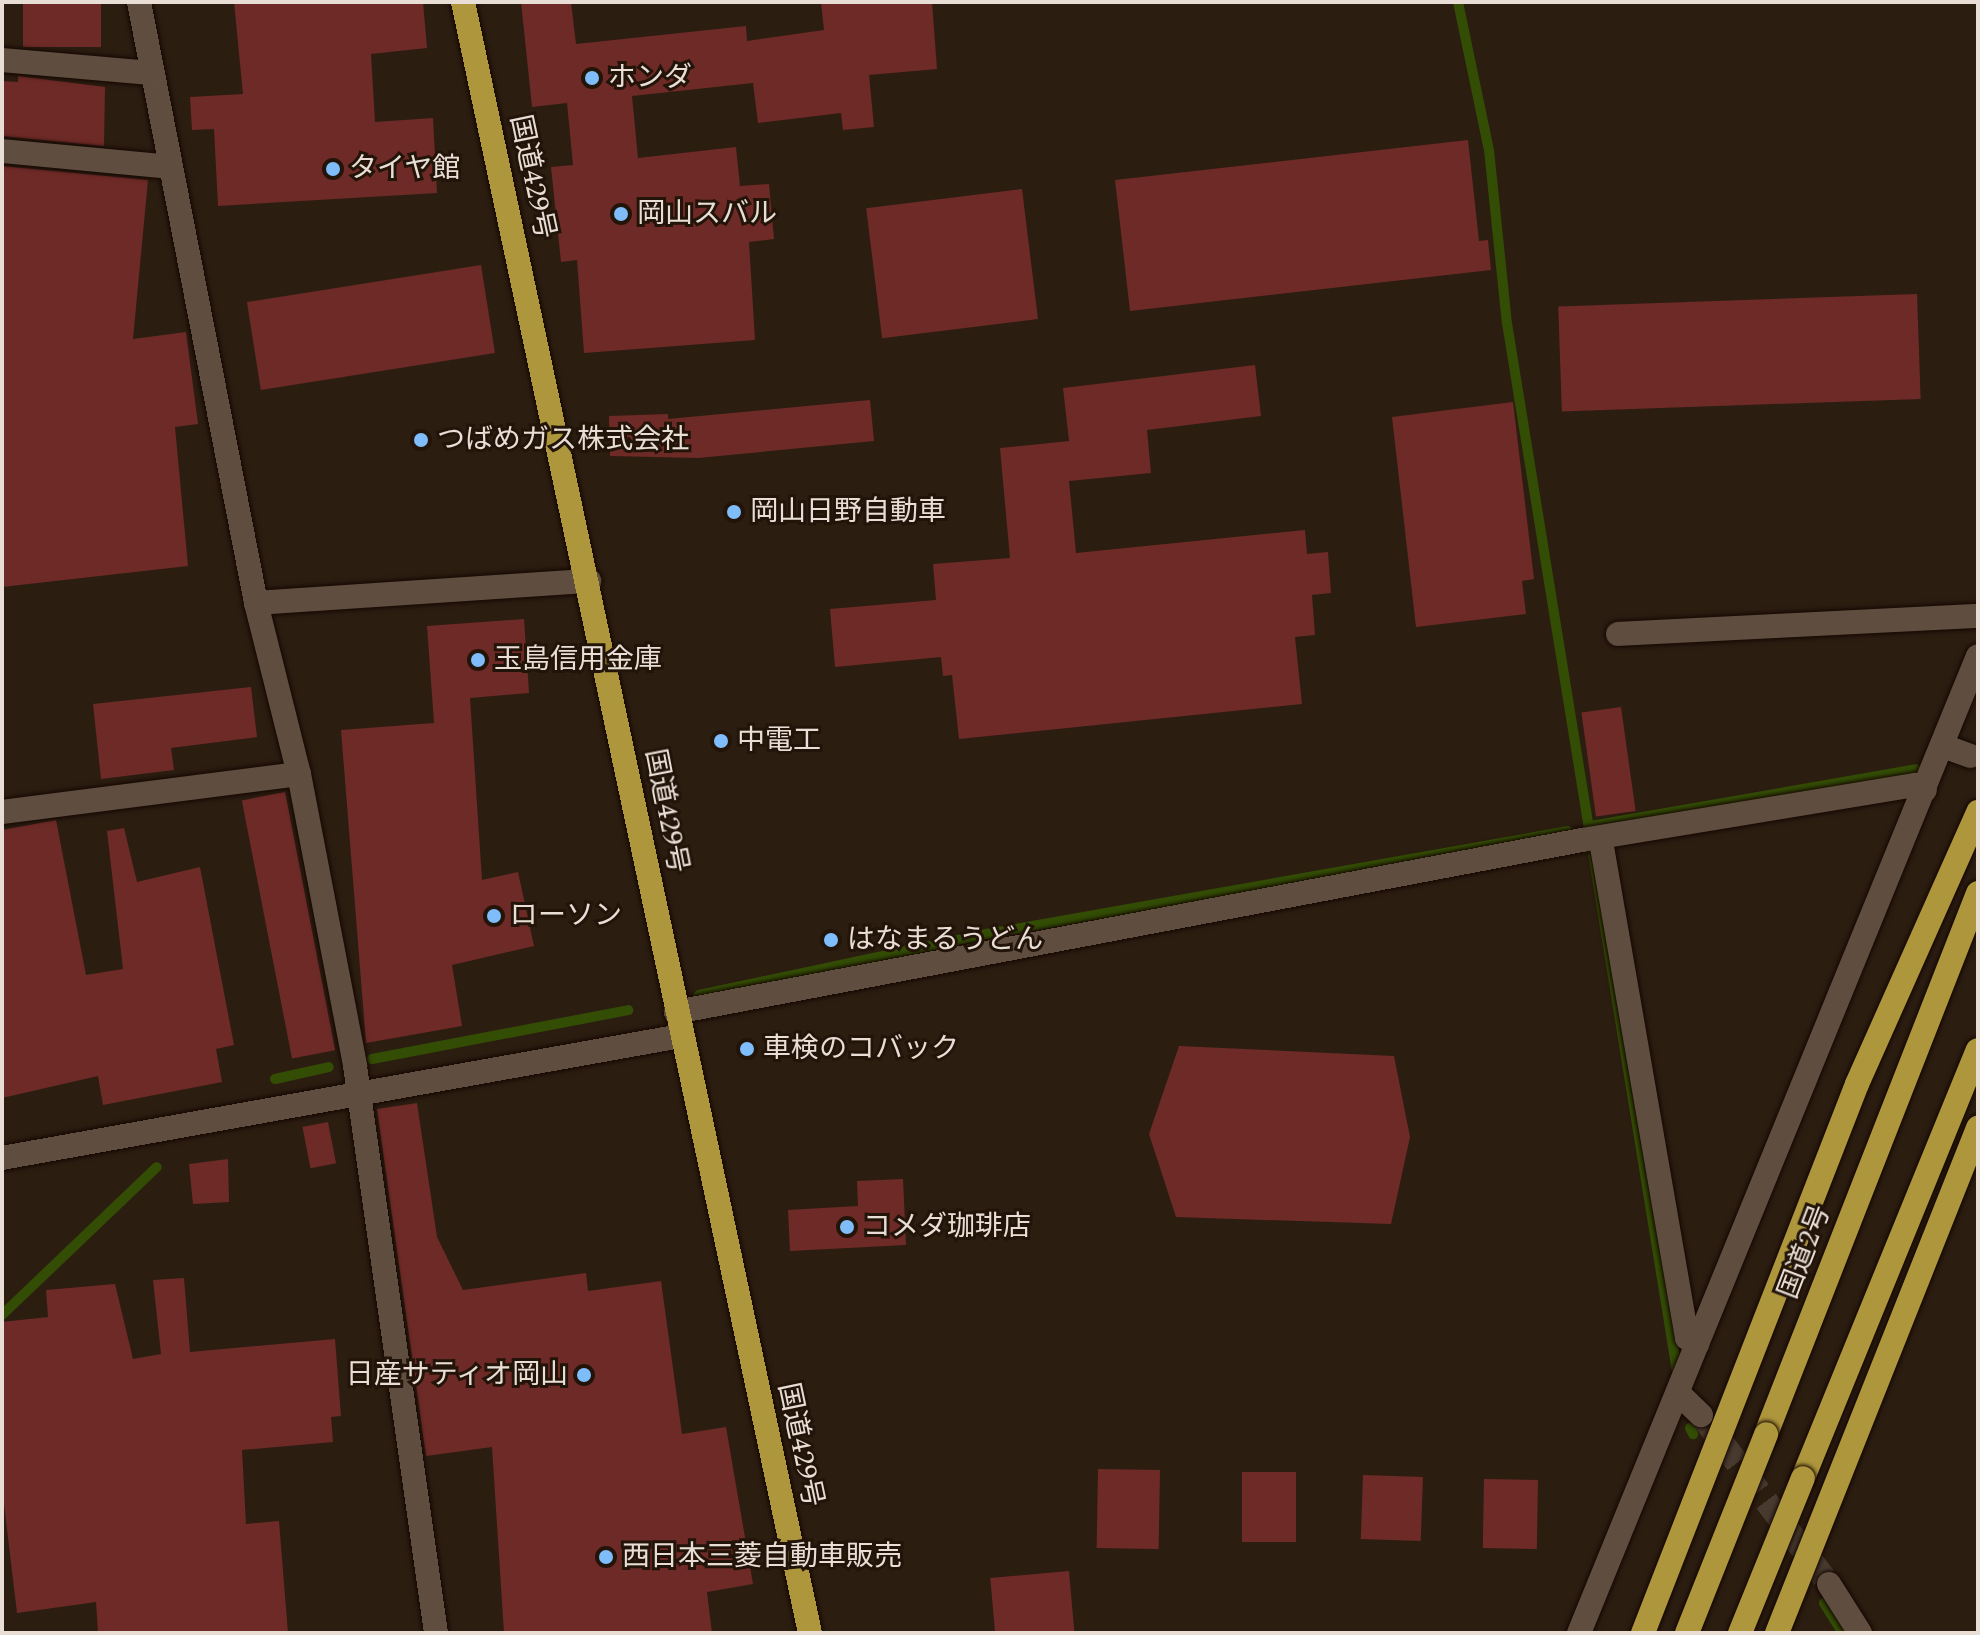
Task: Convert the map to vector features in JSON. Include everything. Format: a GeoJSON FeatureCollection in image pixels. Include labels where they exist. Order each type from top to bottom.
{"type":"FeatureCollection","features":[{"type":"Feature","properties":{"kind":"highway","name":"国道429号"},"geometry":{"type":"LineString","coordinates":[[463,2],[589,581],[678,1024],[810,1633]]}},
{"type":"Feature","properties":{"kind":"highway"},"geometry":{"type":"LineString","coordinates":[[1643,1633],[1857,1084],[1978,812]]}},
{"type":"Feature","properties":{"kind":"highway","name":"国道2号"},"geometry":{"type":"LineString","coordinates":[[1687,1633],[1978,893]]}},
{"type":"Feature","properties":{"kind":"highway"},"geometry":{"type":"LineString","coordinates":[[1740,1633],[1978,1050]]}},
{"type":"Feature","properties":{"kind":"highway"},"geometry":{"type":"LineString","coordinates":[[1777,1633],[1978,1128]]}},
{"type":"Feature","properties":{"kind":"street"},"geometry":{"type":"LineString","coordinates":[[139,2],[150,73],[256,603],[299,774],[359,1098],[436,1633]]}},
{"type":"Feature","properties":{"kind":"street"},"geometry":{"type":"LineString","coordinates":[[2,60],[150,73]]}},
{"type":"Feature","properties":{"kind":"street"},"geometry":{"type":"LineString","coordinates":[[2,151],[170,167]]}},
{"type":"Feature","properties":{"kind":"street"},"geometry":{"type":"LineString","coordinates":[[256,603],[589,581]]}},
{"type":"Feature","properties":{"kind":"street"},"geometry":{"type":"LineString","coordinates":[[1618,634],[1978,616]]}},
{"type":"Feature","properties":{"kind":"street"},"geometry":{"type":"LineString","coordinates":[[1579,1633],[1978,656]]}},
{"type":"Feature","properties":{"kind":"street"},"geometry":{"type":"LineString","coordinates":[[1943,746],[1970,756]]}},
{"type":"Feature","properties":{"kind":"street"},"geometry":{"type":"LineString","coordinates":[[2,812],[299,774]]}},
{"type":"Feature","properties":{"kind":"street"},"geometry":{"type":"LineString","coordinates":[[2,1158],[359,1098],[678,1024],[1593,841],[1915,785],[1925,790]]}},
{"type":"Feature","properties":{"kind":"street"},"geometry":{"type":"LineString","coordinates":[[1593,841],[1687,1338],[1697,1344]]}},
{"type":"Feature","properties":{"kind":"street"},"geometry":{"type":"LineString","coordinates":[[1678,1393],[1701,1415]]}},
{"type":"Feature","properties":{"kind":"street"},"geometry":{"type":"LineString","coordinates":[[1829,1584],[1860,1633]]}},
{"type":"Feature","properties":{"kind":"building"},"geometry":{"type":"Polygon","coordinates":[[[23,2],[101,2],[101,47],[23,47],[23,2]]]}},
{"type":"Feature","properties":{"kind":"building"},"geometry":{"type":"Polygon","coordinates":[[[234,2],[423,2],[427,48],[371,54],[375,122],[433,118],[437,193],[218,206],[214,129],[192,130],[190,97],[243,94],[234,2]]]}},
{"type":"Feature","properties":{"kind":"building"},"geometry":{"type":"Polygon","coordinates":[[[521,2],[571,2],[576,44],[746,26],[747,41],[824,30],[821,2],[932,2],[937,69],[869,75],[874,127],[843,130],[841,113],[758,123],[753,83],[632,96],[638,158],[736,147],[740,186],[769,184],[774,239],[749,242],[755,340],[584,353],[577,260],[561,262],[551,167],[573,165],[567,103],[532,107],[521,2]]]}},
{"type":"Feature","properties":{"kind":"building"},"geometry":{"type":"Polygon","coordinates":[[[18,76],[105,87],[104,146],[2,136],[2,81],[18,82],[18,76]]]}},
{"type":"Feature","properties":{"kind":"building"},"geometry":{"type":"Polygon","coordinates":[[[1468,140],[1479,241],[1488,240],[1491,270],[1130,311],[1115,180],[1468,140]]]}},
{"type":"Feature","properties":{"kind":"building"},"geometry":{"type":"Polygon","coordinates":[[[2,166],[148,180],[133,339],[186,332],[198,424],[175,427],[188,566],[2,587],[2,166]]]}},
{"type":"Feature","properties":{"kind":"building"},"geometry":{"type":"Polygon","coordinates":[[[1022,189],[1038,319],[882,338],[866,208],[1022,189]]]}},
{"type":"Feature","properties":{"kind":"building"},"geometry":{"type":"Polygon","coordinates":[[[481,265],[495,353],[261,390],[247,302],[481,265]]]}},
{"type":"Feature","properties":{"kind":"building"},"geometry":{"type":"Polygon","coordinates":[[[1917,294],[1921,399],[1562,411],[1558,307],[1917,294]]]}},
{"type":"Feature","properties":{"kind":"building"},"geometry":{"type":"Polygon","coordinates":[[[1255,365],[1261,416],[1147,430],[1151,473],[1069,481],[1076,553],[1305,530],[1307,554],[1328,552],[1331,593],[1312,595],[1315,635],[1295,637],[1302,704],[959,739],[952,675],[943,676],[941,657],[835,667],[830,609],[936,600],[933,564],[1010,558],[1000,448],[1069,441],[1063,388],[1255,365]]]}},
{"type":"Feature","properties":{"kind":"building"},"geometry":{"type":"Polygon","coordinates":[[[870,400],[874,441],[698,458],[610,456],[609,416],[668,414],[668,419],[870,400]]]}},
{"type":"Feature","properties":{"kind":"building"},"geometry":{"type":"Polygon","coordinates":[[[1513,402],[1534,579],[1522,581],[1526,614],[1416,627],[1392,417],[1513,402]]]}},
{"type":"Feature","properties":{"kind":"building"},"geometry":{"type":"Polygon","coordinates":[[[524,619],[529,693],[470,698],[482,880],[518,872],[534,946],[452,965],[462,1026],[366,1043],[341,730],[434,723],[427,626],[524,619]]]}},
{"type":"Feature","properties":{"kind":"building"},"geometry":{"type":"Polygon","coordinates":[[[251,687],[257,737],[171,748],[174,770],[101,779],[93,704],[251,687]]]}},
{"type":"Feature","properties":{"kind":"building"},"geometry":{"type":"Polygon","coordinates":[[[1621,707],[1636,811],[1596,817],[1581,713],[1621,707]]]}},
{"type":"Feature","properties":{"kind":"building"},"geometry":{"type":"Polygon","coordinates":[[[285,792],[335,1050],[292,1059],[242,800],[285,792]]]}},
{"type":"Feature","properties":{"kind":"building"},"geometry":{"type":"Polygon","coordinates":[[[56,820],[86,975],[123,969],[107,831],[124,828],[137,882],[200,867],[234,1045],[216,1049],[222,1082],[103,1105],[98,1076],[2,1098],[2,830],[56,820]]]}},
{"type":"Feature","properties":{"kind":"building"},"geometry":{"type":"Polygon","coordinates":[[[1179,1046],[1394,1056],[1410,1137],[1391,1224],[1176,1217],[1149,1134],[1179,1046]]]}},
{"type":"Feature","properties":{"kind":"building"},"geometry":{"type":"Polygon","coordinates":[[[417,1103],[437,1237],[463,1290],[586,1273],[588,1291],[661,1281],[682,1434],[726,1427],[753,1584],[707,1592],[712,1633],[504,1633],[492,1447],[426,1456],[377,1109],[417,1103]]]}},
{"type":"Feature","properties":{"kind":"building"},"geometry":{"type":"Polygon","coordinates":[[[328,1122],[336,1163],[310,1168],[302,1127],[328,1122]]]}},
{"type":"Feature","properties":{"kind":"building"},"geometry":{"type":"Polygon","coordinates":[[[228,1159],[229,1202],[193,1204],[189,1164],[228,1159]]]}},
{"type":"Feature","properties":{"kind":"building","name":"コメダ珈琲店"},"geometry":{"type":"Polygon","coordinates":[[[903,1179],[906,1245],[790,1251],[788,1210],[858,1206],[857,1181],[903,1179]]]}},
{"type":"Feature","properties":{"kind":"building"},"geometry":{"type":"Polygon","coordinates":[[[184,1278],[190,1352],[335,1339],[341,1416],[331,1417],[333,1442],[242,1450],[246,1524],[279,1521],[288,1633],[98,1633],[96,1602],[17,1613],[2,1487],[2,1322],[48,1317],[46,1290],[115,1284],[133,1359],[161,1354],[153,1280],[184,1278]]]}},
{"type":"Feature","properties":{"kind":"building"},"geometry":{"type":"Polygon","coordinates":[[[1098,1469],[1160,1470],[1159,1549],[1097,1548],[1098,1469]]]}},
{"type":"Feature","properties":{"kind":"building"},"geometry":{"type":"Polygon","coordinates":[[[1242,1472],[1296,1472],[1296,1542],[1242,1542],[1242,1472]]]}},
{"type":"Feature","properties":{"kind":"building"},"geometry":{"type":"Polygon","coordinates":[[[1363,1475],[1423,1477],[1421,1541],[1361,1539],[1363,1475]]]}},
{"type":"Feature","properties":{"kind":"building"},"geometry":{"type":"Polygon","coordinates":[[[1484,1479],[1538,1480],[1537,1549],[1483,1548],[1484,1479]]]}},
{"type":"Feature","properties":{"kind":"building"},"geometry":{"type":"Polygon","coordinates":[[[1069,1571],[1074,1633],[995,1633],[990,1578],[1069,1571]]]}},
{"type":"Feature","properties":{"kind":"waterway"},"geometry":{"type":"LineString","coordinates":[[1458,2],[1489,150],[1507,323],[1677,1372]]}},
{"type":"Feature","properties":{"kind":"waterway"},"geometry":{"type":"LineString","coordinates":[[1591,826],[1916,769]]}},
{"type":"Feature","properties":{"kind":"waterway"},"geometry":{"type":"LineString","coordinates":[[699,995],[987,934],[1568,831]]}},
{"type":"Feature","properties":{"kind":"waterway"},"geometry":{"type":"LineString","coordinates":[[372,1059],[628,1010]]}},
{"type":"Feature","properties":{"kind":"waterway"},"geometry":{"type":"LineString","coordinates":[[275,1079],[329,1067]]}},
{"type":"Feature","properties":{"kind":"waterway"},"geometry":{"type":"LineString","coordinates":[[2,1315],[157,1167]]}},
{"type":"Feature","properties":{"kind":"waterway"},"geometry":{"type":"LineString","coordinates":[[1690,1428],[1693,1434]]}},
{"type":"Feature","properties":{"kind":"waterway"},"geometry":{"type":"LineString","coordinates":[[1824,1603],[1843,1633]]}},
{"type":"Feature","properties":{"kind":"tunnel"},"geometry":{"type":"LineString","coordinates":[[1701,1415],[1829,1584]]}},
{"type":"Feature","properties":{"kind":"place","name":"ホンダ"},"geometry":{"type":"Point","coordinates":[592,78]}},
{"type":"Feature","properties":{"kind":"place","name":"タイヤ館"},"geometry":{"type":"Point","coordinates":[333,169]}},
{"type":"Feature","properties":{"kind":"place","name":"岡山スバル"},"geometry":{"type":"Point","coordinates":[621,214]}},
{"type":"Feature","properties":{"kind":"place","name":"つばめガス株式会社"},"geometry":{"type":"Point","coordinates":[421,440]}},
{"type":"Feature","properties":{"kind":"place","name":"岡山日野自動車"},"geometry":{"type":"Point","coordinates":[734,512]}},
{"type":"Feature","properties":{"kind":"place","name":"玉島信用金庫"},"geometry":{"type":"Point","coordinates":[478,660]}},
{"type":"Feature","properties":{"kind":"place","name":"中電工"},"geometry":{"type":"Point","coordinates":[721,741]}},
{"type":"Feature","properties":{"kind":"place","name":"ローソン"},"geometry":{"type":"Point","coordinates":[494,916]}},
{"type":"Feature","properties":{"kind":"place","name":"はなまるうどん"},"geometry":{"type":"Point","coordinates":[831,940]}},
{"type":"Feature","properties":{"kind":"place","name":"車検のコバック"},"geometry":{"type":"Point","coordinates":[747,1049]}},
{"type":"Feature","properties":{"kind":"place","name":"コメダ珈琲店"},"geometry":{"type":"Point","coordinates":[847,1227]}},
{"type":"Feature","properties":{"kind":"place","name":"日産サティオ岡山"},"geometry":{"type":"Point","coordinates":[584,1375]}},
{"type":"Feature","properties":{"kind":"place","name":"西日本三菱自動車販売"},"geometry":{"type":"Point","coordinates":[606,1557]}}]}
